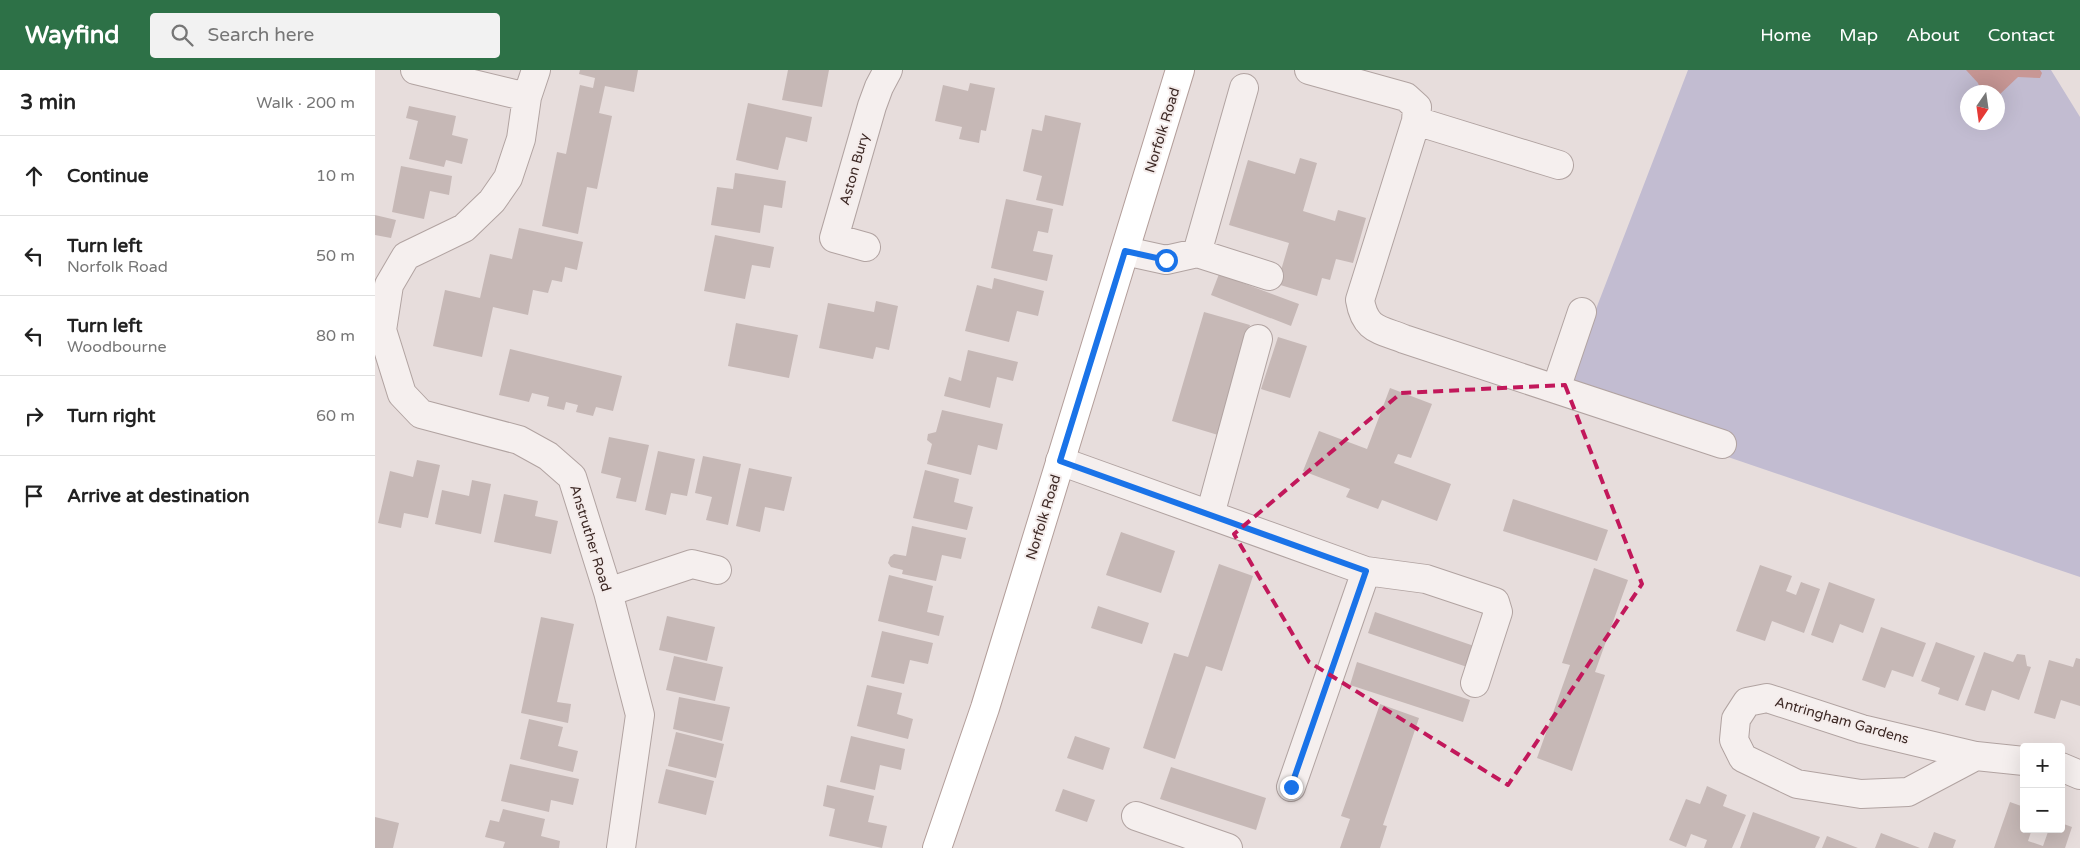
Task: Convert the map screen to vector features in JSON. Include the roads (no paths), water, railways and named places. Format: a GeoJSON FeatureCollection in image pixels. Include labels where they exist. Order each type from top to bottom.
{"type":"FeatureCollection","features":[{"type":"Feature","properties":{"kind":"main road","name":"Norfolk Road"},"geometry":{"type":"LineString","coordinates":[[937,848],[985,708],[1180,70]]}},
{"type":"Feature","properties":{"kind":"street"},"geometry":{"type":"LineString","coordinates":[[415,70],[527,97]]}},
{"type":"Feature","properties":{"kind":"street","name":"Anstruther Road"},"geometry":{"type":"LineString","coordinates":[[537,70],[527,97],[521,139],[508,178],[492,202],[464,228],[406,256],[389,285],[382,330],[385,381],[421,414],[519,440],[549,456],[572,477],[608,592],[640,715],[621,848]]}},
{"type":"Feature","properties":{"kind":"street","name":"Aston Bury"},"geometry":{"type":"LineString","coordinates":[[866,247],[834,238],[872,106],[888,70]]}},
{"type":"Feature","properties":{"kind":"street"},"geometry":{"type":"LineString","coordinates":[[1309,70],[1406,98],[1417,107],[1417,121],[1360,300],[1363,316],[1369,325],[1404,339],[1722,444]]}},
{"type":"Feature","properties":{"kind":"street"},"geometry":{"type":"LineString","coordinates":[[1197,252],[1244,88]]}},
{"type":"Feature","properties":{"kind":"street"},"geometry":{"type":"LineString","coordinates":[[1417,121],[1559,165]]}},
{"type":"Feature","properties":{"kind":"street"},"geometry":{"type":"LineString","coordinates":[[1125,251],[1166,260],[1197,252],[1269,276]]}},
{"type":"Feature","properties":{"kind":"street"},"geometry":{"type":"LineString","coordinates":[[1556,389],[1582,312]]}},
{"type":"Feature","properties":{"kind":"street"},"geometry":{"type":"LineString","coordinates":[[1211,515],[1258,339]]}},
{"type":"Feature","properties":{"kind":"street"},"geometry":{"type":"LineString","coordinates":[[1060,461],[1366,571],[1426,579],[1495,602],[1497,607],[1475,684]]}},
{"type":"Feature","properties":{"kind":"street"},"geometry":{"type":"LineString","coordinates":[[608,592],[693,564],[717,570]]}},
{"type":"Feature","properties":{"kind":"street"},"geometry":{"type":"LineString","coordinates":[[1291,787],[1366,571]]}},
{"type":"Feature","properties":{"kind":"street","name":"Antringham Gardens"},"geometry":{"type":"LineString","coordinates":[[1976,756],[1908,792],[1861,794],[1797,784],[1743,758],[1734,740],[1736,719],[1747,702],[1767,698],[1862,729],[1976,756],[2020,761]]}},
{"type":"Feature","properties":{"kind":"street"},"geometry":{"type":"LineString","coordinates":[[2065,769],[2080,775]]}},
{"type":"Feature","properties":{"kind":"street"},"geometry":{"type":"LineString","coordinates":[[1137,816],[1228,848]]}}]}
